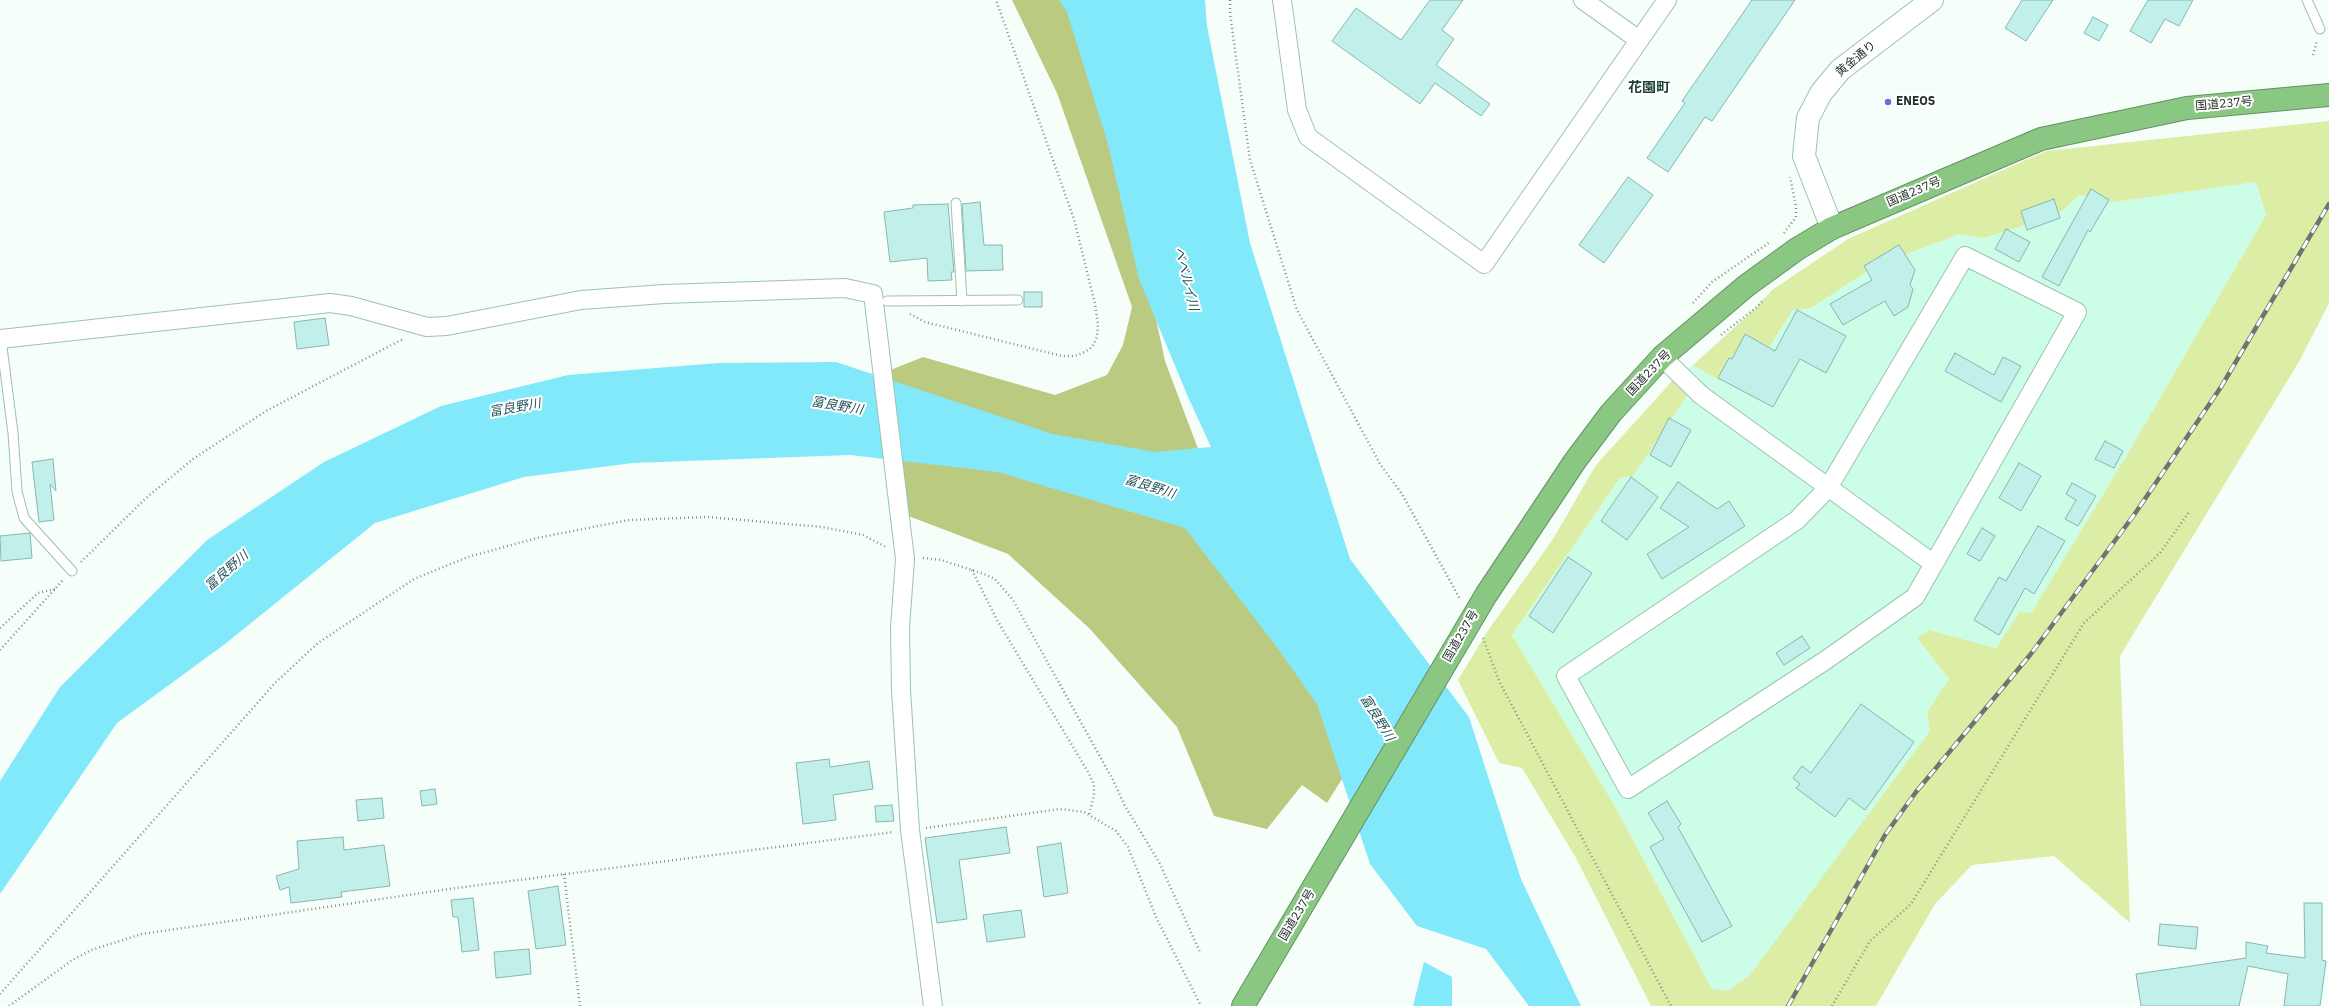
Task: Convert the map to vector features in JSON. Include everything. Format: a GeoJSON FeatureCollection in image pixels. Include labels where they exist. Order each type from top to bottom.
{"type":"FeatureCollection","features":[{"type":"Feature","properties":{"kind":"highway","name":"国道237号"},"geometry":{"type":"LineString","coordinates":[[1243,1006],[1486,595],[1575,461],[1611,413],[1662,357],[1746,286],[1797,249],[1832,228],[2041,139],[2187,108],[2329,95]]}},
{"type":"Feature","properties":{"kind":"street"},"geometry":{"type":"LineString","coordinates":[[1282,0],[1297,110],[1308,137],[1484,264],[1667,0]]}},
{"type":"Feature","properties":{"kind":"street"},"geometry":{"type":"LineString","coordinates":[[1583,0],[1639,40]]}},
{"type":"Feature","properties":{"kind":"street","name":"黄金通り"},"geometry":{"type":"LineString","coordinates":[[1832,228],[1804,156],[1808,118],[1821,93],[1840,70],[1932,0]]}},
{"type":"Feature","properties":{"kind":"street"},"geometry":{"type":"LineString","coordinates":[[1965,256],[2078,312],[1934,564],[1915,597],[1820,664],[1628,789],[1566,676],[1797,520],[1828,488],[1965,256]]}},
{"type":"Feature","properties":{"kind":"street"},"geometry":{"type":"LineString","coordinates":[[0,339],[330,303],[351,306],[427,327],[447,326],[581,300],[672,294],[845,288],[872,294],[881,306],[904,553],[900,628],[901,690],[910,830],[933,1006]]}},
{"type":"Feature","properties":{"kind":"street"},"geometry":{"type":"LineString","coordinates":[[1662,357],[1701,395],[1934,564]]}},
{"type":"Feature","properties":{"kind":"lane"},"geometry":{"type":"LineString","coordinates":[[2307,0],[2320,29]]}},
{"type":"Feature","properties":{"kind":"lane"},"geometry":{"type":"LineString","coordinates":[[956,203],[962,301]]}},
{"type":"Feature","properties":{"kind":"lane"},"geometry":{"type":"LineString","coordinates":[[881,306],[962,301],[1018,300]]}},
{"type":"Feature","properties":{"kind":"lane"},"geometry":{"type":"LineString","coordinates":[[0,339],[14,433],[17,491],[24,518],[72,571]]}},
{"type":"Feature","properties":{"kind":"path"},"geometry":{"type":"LineString","coordinates":[[881,306],[924,322],[1047,353],[1075,356],[1092,347],[1097,337],[1098,325],[1093,297],[1074,219],[996,0]]}},
{"type":"Feature","properties":{"kind":"path"},"geometry":{"type":"LineString","coordinates":[[1230,0],[1230,13],[1250,160],[1297,310],[1380,464],[1402,494],[1464,606]]}},
{"type":"Feature","properties":{"kind":"path"},"geometry":{"type":"LineString","coordinates":[[1777,237],[1784,233],[1796,216],[1796,207],[1790,184],[1790,171]]}},
{"type":"Feature","properties":{"kind":"path"},"geometry":{"type":"LineString","coordinates":[[1692,304],[1712,282],[1771,242]]}},
{"type":"Feature","properties":{"kind":"path"},"geometry":{"type":"LineString","coordinates":[[1719,336],[1757,307],[1767,296]]}},
{"type":"Feature","properties":{"kind":"path"},"geometry":{"type":"LineString","coordinates":[[0,650],[72,571],[146,498],[193,459],[266,411],[348,366],[427,327]]}},
{"type":"Feature","properties":{"kind":"path"},"geometry":{"type":"LineString","coordinates":[[1832,1006],[1870,941],[1911,904],[2084,623],[2160,553],[2189,512]]}},
{"type":"Feature","properties":{"kind":"path"},"geometry":{"type":"LineString","coordinates":[[0,994],[275,683],[318,643],[414,579],[468,557],[537,538],[629,520],[708,517],[822,527],[863,535],[904,553],[942,560],[995,579],[1013,600],[1113,780],[1125,806],[1159,862],[1200,952]]}},
{"type":"Feature","properties":{"kind":"path"},"geometry":{"type":"LineString","coordinates":[[972,570],[997,620],[1094,784],[1094,795],[1089,815]]}},
{"type":"Feature","properties":{"kind":"path"},"geometry":{"type":"LineString","coordinates":[[0,628],[38,593],[56,589]]}},
{"type":"Feature","properties":{"kind":"path"},"geometry":{"type":"LineString","coordinates":[[1481,634],[1499,681],[1671,1006]]}},
{"type":"Feature","properties":{"kind":"path"},"geometry":{"type":"LineString","coordinates":[[9,1006],[71,961],[90,950],[142,934],[564,874],[910,830],[1060,809],[1084,812],[1116,831],[1128,847],[1156,917],[1201,1006]]}},
{"type":"Feature","properties":{"kind":"path"},"geometry":{"type":"LineString","coordinates":[[564,874],[580,1006]]}},
{"type":"Feature","properties":{"kind":"shaded area"},"geometry":{"type":"Polygon","coordinates":[[[2256,182],[2266,215],[2127,455],[2031,613],[2020,611],[1996,648],[1929,630],[1917,639],[1949,679],[1927,712],[1931,731],[1750,975],[1728,991],[1712,989],[1617,810],[1512,635],[1620,478],[1633,476],[1692,388],[1674,379],[1693,365],[1720,381],[1749,342],[1768,349],[1792,311],[1811,308],[1875,266],[1960,234],[1984,238],[2057,215],[2080,195],[2114,202],[2256,182]]]}},
{"type":"Feature","properties":{"kind":"green space"},"geometry":{"type":"Polygon","coordinates":[[[1012,0],[1088,0],[1165,361],[1200,454],[1340,744],[1342,779],[1327,803],[1302,785],[1267,829],[1214,816],[1177,727],[1089,628],[1008,554],[898,512],[868,379],[923,357],[1055,395],[1107,375],[1123,345],[1132,307],[1057,93],[1012,0]]]}},
{"type":"Feature","properties":{"kind":"green space"},"geometry":{"type":"Polygon","coordinates":[[[2329,121],[2329,303],[2300,360],[2120,656],[2130,923],[2054,856],[1972,865],[1935,904],[1876,1006],[1651,1006],[1576,858],[1522,768],[1499,763],[1458,680],[1487,632],[1553,539],[1596,465],[1674,379],[1692,388],[1633,476],[1620,478],[1512,635],[1617,810],[1712,989],[1728,991],[1750,975],[1930,731],[1927,712],[1949,679],[1917,638],[1929,630],[1996,648],[2020,611],[2031,613],[2127,455],[2266,215],[2256,182],[2114,202],[2080,195],[2057,215],[1984,238],[1960,234],[1875,266],[1811,308],[1792,311],[1768,349],[1749,343],[1720,381],[1693,365],[1757,307],[1772,290],[1848,239],[2046,151],[2329,121]]]}},
{"type":"Feature","properties":{"kind":"water"},"geometry":{"type":"Polygon","coordinates":[[[1059,0],[1205,0],[1207,26],[1250,243],[1350,559],[1469,717],[1521,879],[1581,1006],[1529,1006],[1486,949],[1417,926],[1370,864],[1317,704],[1276,646],[1185,528],[998,472],[850,455],[633,463],[524,477],[375,523],[225,644],[117,723],[0,894],[0,781],[60,687],[207,540],[324,462],[441,406],[568,375],[719,363],[836,362],[1052,434],[1155,452],[1211,447],[1188,397],[1139,279],[1108,144],[1067,12],[1059,0]]]}},
{"type":"Feature","properties":{"kind":"water"},"geometry":{"type":"Polygon","coordinates":[[[1424,962],[1452,977],[1452,1006],[1413,1006],[1424,962]]]}},
{"type":"Feature","properties":{"kind":"building"},"geometry":{"type":"Polygon","coordinates":[[[1430,0],[1463,0],[1442,30],[1454,39],[1436,65],[1490,104],[1481,116],[1435,83],[1420,104],[1332,41],[1356,8],[1401,40],[1430,0]]]}},
{"type":"Feature","properties":{"kind":"building"},"geometry":{"type":"Polygon","coordinates":[[[1752,0],[1795,0],[1712,121],[1705,117],[1668,172],[1647,158],[1685,103],[1682,101],[1752,0]]]}},
{"type":"Feature","properties":{"kind":"building"},"geometry":{"type":"Polygon","coordinates":[[[2022,0],[2053,0],[2026,41],[2005,28],[2022,0]]]}},
{"type":"Feature","properties":{"kind":"building"},"geometry":{"type":"Polygon","coordinates":[[[2148,0],[2193,0],[2179,26],[2165,19],[2151,43],[2130,31],[2148,0]]]}},
{"type":"Feature","properties":{"kind":"building"},"geometry":{"type":"Polygon","coordinates":[[[2093,17],[2108,25],[2099,41],[2084,33],[2093,17]]]}},
{"type":"Feature","properties":{"kind":"building"},"geometry":{"type":"Polygon","coordinates":[[[1628,177],[1653,195],[1604,263],[1579,245],[1628,177]]]}},
{"type":"Feature","properties":{"kind":"building"},"geometry":{"type":"Polygon","coordinates":[[[2091,189],[2109,200],[2090,232],[2088,230],[2059,286],[2042,277],[2091,189]]]}},
{"type":"Feature","properties":{"kind":"building"},"geometry":{"type":"Polygon","coordinates":[[[2054,199],[2060,218],[2027,230],[2021,211],[2054,199]]]}},
{"type":"Feature","properties":{"kind":"building"},"geometry":{"type":"Polygon","coordinates":[[[980,202],[984,245],[1002,245],[1003,270],[966,271],[962,204],[980,202]]]}},
{"type":"Feature","properties":{"kind":"building"},"geometry":{"type":"Polygon","coordinates":[[[948,204],[954,272],[951,272],[952,280],[928,281],[927,258],[890,262],[884,212],[913,208],[913,205],[948,204]]]}},
{"type":"Feature","properties":{"kind":"building"},"geometry":{"type":"Polygon","coordinates":[[[2006,229],[2030,242],[2019,262],[1995,249],[2006,229]]]}},
{"type":"Feature","properties":{"kind":"building"},"geometry":{"type":"Polygon","coordinates":[[[1899,245],[1915,270],[1910,285],[1913,289],[1908,307],[1894,316],[1885,301],[1843,325],[1830,304],[1872,280],[1864,266],[1899,245]]]}},
{"type":"Feature","properties":{"kind":"building"},"geometry":{"type":"Polygon","coordinates":[[[1024,292],[1042,292],[1042,307],[1024,307],[1024,292]]]}},
{"type":"Feature","properties":{"kind":"building"},"geometry":{"type":"Polygon","coordinates":[[[1797,310],[1846,336],[1826,373],[1800,359],[1773,407],[1718,378],[1729,358],[1732,359],[1745,334],[1775,351],[1797,310]]]}},
{"type":"Feature","properties":{"kind":"building"},"geometry":{"type":"Polygon","coordinates":[[[325,318],[329,345],[297,349],[294,322],[325,318]]]}},
{"type":"Feature","properties":{"kind":"building"},"geometry":{"type":"Polygon","coordinates":[[[1955,353],[1994,375],[2003,357],[2021,366],[2001,402],[1945,371],[1955,353]]]}},
{"type":"Feature","properties":{"kind":"building"},"geometry":{"type":"Polygon","coordinates":[[[1669,418],[1691,430],[1671,467],[1650,455],[1669,418]]]}},
{"type":"Feature","properties":{"kind":"building"},"geometry":{"type":"Polygon","coordinates":[[[2105,441],[2123,451],[2114,468],[2095,459],[2105,441]]]}},
{"type":"Feature","properties":{"kind":"building"},"geometry":{"type":"Polygon","coordinates":[[[53,459],[56,491],[50,484],[54,520],[39,522],[32,462],[53,459]]]}},
{"type":"Feature","properties":{"kind":"building"},"geometry":{"type":"Polygon","coordinates":[[[2019,463],[2041,476],[2021,511],[1999,498],[2019,463]]]}},
{"type":"Feature","properties":{"kind":"building"},"geometry":{"type":"Polygon","coordinates":[[[1631,477],[1658,497],[1627,540],[1601,521],[1631,477]]]}},
{"type":"Feature","properties":{"kind":"building"},"geometry":{"type":"Polygon","coordinates":[[[1678,482],[1717,509],[1729,501],[1745,526],[1662,579],[1647,554],[1689,527],[1660,508],[1678,482]]]}},
{"type":"Feature","properties":{"kind":"building"},"geometry":{"type":"Polygon","coordinates":[[[2072,483],[2096,496],[2078,526],[2065,519],[2076,500],[2066,494],[2072,483]]]}},
{"type":"Feature","properties":{"kind":"building"},"geometry":{"type":"Polygon","coordinates":[[[2038,526],[2065,541],[2034,594],[2025,588],[1999,635],[1974,620],[1999,577],[2006,581],[2038,526]]]}},
{"type":"Feature","properties":{"kind":"building"},"geometry":{"type":"Polygon","coordinates":[[[1982,528],[1995,536],[1980,561],[1967,554],[1982,528]]]}},
{"type":"Feature","properties":{"kind":"building"},"geometry":{"type":"Polygon","coordinates":[[[30,533],[32,558],[1,561],[0,536],[30,533]]]}},
{"type":"Feature","properties":{"kind":"building"},"geometry":{"type":"Polygon","coordinates":[[[1568,557],[1592,573],[1553,633],[1529,616],[1568,557]]]}},
{"type":"Feature","properties":{"kind":"building"},"geometry":{"type":"Polygon","coordinates":[[[1802,636],[1810,648],[1784,665],[1776,653],[1802,636]]]}},
{"type":"Feature","properties":{"kind":"building"},"geometry":{"type":"Polygon","coordinates":[[[1861,704],[1914,742],[1865,810],[1849,798],[1835,817],[1796,788],[1800,784],[1793,778],[1802,766],[1811,773],[1861,704]]]}},
{"type":"Feature","properties":{"kind":"building"},"geometry":{"type":"Polygon","coordinates":[[[829,759],[830,767],[869,761],[873,789],[833,795],[836,820],[803,824],[796,763],[829,759]]]}},
{"type":"Feature","properties":{"kind":"building"},"geometry":{"type":"Polygon","coordinates":[[[435,789],[437,804],[422,806],[420,791],[435,789]]]}},
{"type":"Feature","properties":{"kind":"building"},"geometry":{"type":"Polygon","coordinates":[[[382,798],[384,818],[358,821],[356,800],[382,798]]]}},
{"type":"Feature","properties":{"kind":"building"},"geometry":{"type":"Polygon","coordinates":[[[1667,801],[1681,824],[1678,827],[1732,926],[1702,942],[1650,847],[1664,839],[1648,813],[1667,801]]]}},
{"type":"Feature","properties":{"kind":"building"},"geometry":{"type":"Polygon","coordinates":[[[892,805],[894,821],[876,822],[875,806],[892,805]]]}},
{"type":"Feature","properties":{"kind":"building"},"geometry":{"type":"Polygon","coordinates":[[[1006,827],[1010,853],[959,860],[967,919],[937,923],[925,838],[1006,827]]]}},
{"type":"Feature","properties":{"kind":"building"},"geometry":{"type":"Polygon","coordinates":[[[343,837],[344,850],[384,845],[390,886],[341,892],[342,897],[291,903],[289,887],[280,890],[276,876],[299,869],[297,841],[343,837]]]}},
{"type":"Feature","properties":{"kind":"building"},"geometry":{"type":"Polygon","coordinates":[[[1061,843],[1068,893],[1044,897],[1037,847],[1061,843]]]}},
{"type":"Feature","properties":{"kind":"building"},"geometry":{"type":"Polygon","coordinates":[[[558,886],[566,945],[536,949],[528,891],[558,886]]]}},
{"type":"Feature","properties":{"kind":"building"},"geometry":{"type":"Polygon","coordinates":[[[473,898],[479,950],[462,952],[458,917],[453,917],[451,900],[473,898]]]}},
{"type":"Feature","properties":{"kind":"building"},"geometry":{"type":"Polygon","coordinates":[[[2304,903],[2322,903],[2322,960],[2326,961],[2320,1006],[2284,1006],[2288,974],[2248,966],[2239,1006],[2141,1006],[2136,974],[2246,958],[2246,942],[2268,946],[2266,953],[2305,958],[2304,903]]]}},
{"type":"Feature","properties":{"kind":"building"},"geometry":{"type":"Polygon","coordinates":[[[1021,910],[1025,937],[987,942],[983,915],[1021,910]]]}},
{"type":"Feature","properties":{"kind":"building"},"geometry":{"type":"Polygon","coordinates":[[[2160,924],[2198,927],[2196,949],[2158,945],[2160,924]]]}},
{"type":"Feature","properties":{"kind":"building"},"geometry":{"type":"Polygon","coordinates":[[[529,949],[531,974],[496,978],[494,952],[529,949]]]}},
{"type":"Feature","properties":{"kind":"railway"},"geometry":{"type":"LineString","coordinates":[[1788,1006],[1885,835],[1916,792],[2030,655],[2134,515],[2221,387],[2329,204]]}},
{"type":"Feature","properties":{"kind":"place","name":"ENEOS"},"geometry":{"type":"Point","coordinates":[1888,102]}},
{"type":"Feature","properties":{"kind":"district","name":"花園町"},"geometry":{"type":"Point","coordinates":[1649,88]}},
{"type":"Feature","properties":{"kind":"water label","name":"ベベルイ川"},"geometry":{"type":"Point","coordinates":[1186,279]}},
{"type":"Feature","properties":{"kind":"water label","name":"富良野川"},"geometry":{"type":"Point","coordinates":[837,406]}},
{"type":"Feature","properties":{"kind":"water label","name":"富良野川"},"geometry":{"type":"Point","coordinates":[515,408]}},
{"type":"Feature","properties":{"kind":"water label","name":"富良野川"},"geometry":{"type":"Point","coordinates":[1150,487]}},
{"type":"Feature","properties":{"kind":"water label","name":"富良野川"},"geometry":{"type":"Point","coordinates":[227,571]}},
{"type":"Feature","properties":{"kind":"water label","name":"富良野川"},"geometry":{"type":"Point","coordinates":[1377,718]}}]}
